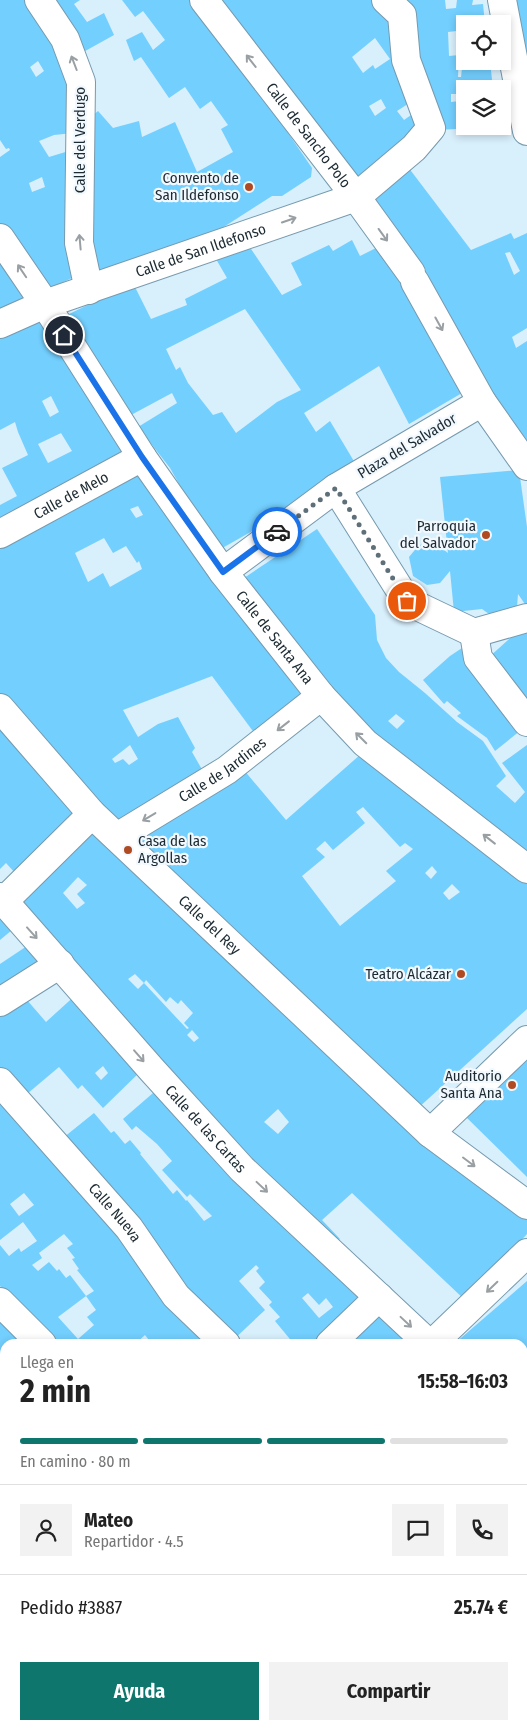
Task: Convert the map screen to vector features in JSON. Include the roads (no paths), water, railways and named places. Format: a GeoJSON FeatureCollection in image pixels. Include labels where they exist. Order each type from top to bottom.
{"type":"FeatureCollection","features":[{"type":"Feature","properties":{"kind":"street","name":"Calle del Verdugo"},"geometry":{"type":"LineString","coordinates":[[39,0],[65,39],[81,82],[79,243],[89,290]]}},
{"type":"Feature","properties":{"kind":"street","name":"Calle de Sancho Polo"},"geometry":{"type":"LineString","coordinates":[[204,0],[356,197],[413,277],[482,402]]}},
{"type":"Feature","properties":{"kind":"street"},"geometry":{"type":"LineString","coordinates":[[356,197],[414,148],[431,128],[406,60],[402,15],[386,0]]}},
{"type":"Feature","properties":{"kind":"street"},"geometry":{"type":"LineString","coordinates":[[502,0],[523,92],[527,131]]}},
{"type":"Feature","properties":{"kind":"street","name":"Calle de San Ildefonso"},"geometry":{"type":"LineString","coordinates":[[0,324],[45,304],[356,197]]}},
{"type":"Feature","properties":{"kind":"street","name":"Calle de Santa Ana"},"geometry":{"type":"LineString","coordinates":[[0,238],[45,304],[142,457],[223,572],[321,696],[365,743],[527,869]]}},
{"type":"Feature","properties":{"kind":"street"},"geometry":{"type":"LineString","coordinates":[[482,402],[527,466]]}},
{"type":"Feature","properties":{"kind":"street","name":"Plaza del Salvador"},"geometry":{"type":"LineString","coordinates":[[223,572],[336,488],[482,402]]}},
{"type":"Feature","properties":{"kind":"street","name":"Calle de Melo"},"geometry":{"type":"LineString","coordinates":[[0,534],[142,457]]}},
{"type":"Feature","properties":{"kind":"street"},"geometry":{"type":"LineString","coordinates":[[336,488],[407,601],[474,633],[527,618]]}},
{"type":"Feature","properties":{"kind":"street"},"geometry":{"type":"LineString","coordinates":[[474,633],[478,658],[527,722]]}},
{"type":"Feature","properties":{"kind":"street","name":"Calle de Jardines"},"geometry":{"type":"LineString","coordinates":[[117,836],[227,770],[321,696]]}},
{"type":"Feature","properties":{"kind":"street","name":"Calle del Rey"},"geometry":{"type":"LineString","coordinates":[[0,708],[92,814],[430,1133],[527,1205]]}},
{"type":"Feature","properties":{"kind":"street"},"geometry":{"type":"LineString","coordinates":[[2,899],[92,814]]}},
{"type":"Feature","properties":{"kind":"street","name":"Calle de las Cartas"},"geometry":{"type":"LineString","coordinates":[[2,899],[152,1070],[242,1168],[425,1339]]}},
{"type":"Feature","properties":{"kind":"street"},"geometry":{"type":"LineString","coordinates":[[0,1002],[60,964]]}},
{"type":"Feature","properties":{"kind":"street"},"geometry":{"type":"LineString","coordinates":[[430,1133],[527,1040]]}},
{"type":"Feature","properties":{"kind":"street","name":"Calle Nueva"},"geometry":{"type":"LineString","coordinates":[[0,1082],[129,1228],[176,1296],[221,1339]]}},
{"type":"Feature","properties":{"kind":"street"},"geometry":{"type":"LineString","coordinates":[[435,1339],[527,1253]]}},
{"type":"Feature","properties":{"kind":"street"},"geometry":{"type":"LineString","coordinates":[[335,1339],[379,1297]]}},
{"type":"Feature","properties":{"kind":"street"},"geometry":{"type":"LineString","coordinates":[[0,1302],[37,1339]]}},
{"type":"Feature","properties":{"kind":"place","name":"Convento de San Ildefonso"},"geometry":{"type":"Point","coordinates":[249,187]}},
{"type":"Feature","properties":{"kind":"place","name":"Parroquia del Salvador"},"geometry":{"type":"Point","coordinates":[486,535]}},
{"type":"Feature","properties":{"kind":"place","name":"Casa de las Argollas"},"geometry":{"type":"Point","coordinates":[128,850]}},
{"type":"Feature","properties":{"kind":"place","name":"Teatro Alcázar"},"geometry":{"type":"Point","coordinates":[461,974]}},
{"type":"Feature","properties":{"kind":"place","name":"Auditorio Santa Ana"},"geometry":{"type":"Point","coordinates":[512,1085]}}]}
